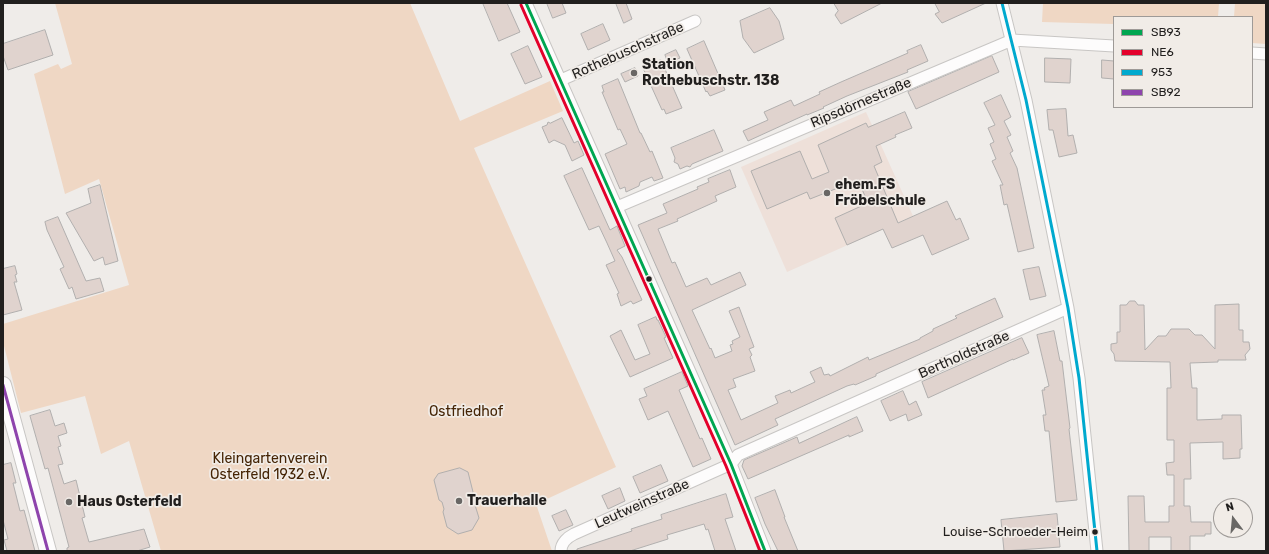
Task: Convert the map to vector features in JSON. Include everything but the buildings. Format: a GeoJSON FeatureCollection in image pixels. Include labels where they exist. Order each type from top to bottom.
{"type":"FeatureCollection","features":[{"type":"Feature","properties":{"kind":"street","name":"Rothebuschstraße"},"geometry":{"type":"LineString","coordinates":[[526,3],[731,464],[765,551]]}},
{"type":"Feature","properties":{"kind":"street"},"geometry":{"type":"LineString","coordinates":[[1002,3],[1012,40],[1039,160],[1068,308],[1079,378],[1097,551]]}},
{"type":"Feature","properties":{"kind":"street","name":"Rothebuschstraße"},"geometry":{"type":"LineString","coordinates":[[561,80],[695,21]]}},
{"type":"Feature","properties":{"kind":"street","name":"Ripsdörnestraße"},"geometry":{"type":"LineString","coordinates":[[617,206],[1012,40],[1113,46]]}},
{"type":"Feature","properties":{"kind":"street"},"geometry":{"type":"LineString","coordinates":[[1253,53],[1266,54]]}},
{"type":"Feature","properties":{"kind":"street","name":"Bertholdstraße"},"geometry":{"type":"LineString","coordinates":[[731,464],[738,455],[1068,308]]}},
{"type":"Feature","properties":{"kind":"street"},"geometry":{"type":"LineString","coordinates":[[3,385],[48,551]]}},
{"type":"Feature","properties":{"kind":"street","name":"Leutweinstraße"},"geometry":{"type":"LineString","coordinates":[[561,551],[569,536],[731,464]]}},
{"type":"Feature","properties":{"kind":"shaded area","name":"ehem.FS Fröbelschule"},"geometry":{"type":"Polygon","coordinates":[[[866,112],[913,216],[787,272],[741,167],[866,112]]]}},
{"type":"Feature","properties":{"kind":"green space"},"geometry":{"type":"Polygon","coordinates":[[[55,3],[410,3],[460,121],[550,81],[563,111],[474,148],[616,467],[536,504],[552,551],[161,551],[129,441],[101,454],[85,396],[21,413],[3,342],[3,324],[129,285],[99,179],[65,194],[34,74],[58,64],[61,69],[72,64],[55,3]]]}},
{"type":"Feature","properties":{"kind":"green space"},"geometry":{"type":"Polygon","coordinates":[[[1043,3],[1219,3],[1218,16],[1113,16],[1113,24],[1042,22],[1043,3]]]}},
{"type":"Feature","properties":{"kind":"green space"},"geometry":{"type":"Polygon","coordinates":[[[1235,3],[1266,3],[1266,44],[1253,43],[1253,16],[1234,16],[1235,3]]]}},
{"type":"Feature","properties":{"kind":"transit line","name":"SB93"},"geometry":{"type":"LineString","coordinates":[[526,3],[731,464],[765,551]]}},
{"type":"Feature","properties":{"kind":"transit line","name":"953"},"geometry":{"type":"LineString","coordinates":[[1002,3],[1026,100],[1068,308],[1079,378],[1097,551]]}},
{"type":"Feature","properties":{"kind":"transit line","name":"NE6"},"geometry":{"type":"LineString","coordinates":[[521,5],[726,466],[760,551]]}},
{"type":"Feature","properties":{"kind":"transit line","name":"SB92"},"geometry":{"type":"LineString","coordinates":[[3,385],[48,551]]}},
{"type":"Feature","properties":{"kind":"place","name":"Station Rothebuschstr. 138"},"geometry":{"type":"Point","coordinates":[634,73]}},
{"type":"Feature","properties":{"kind":"place","name":"ehem.FS Fröbelschule"},"geometry":{"type":"Point","coordinates":[827,193]}},
{"type":"Feature","properties":{"kind":"place","name":"Trauerhalle"},"geometry":{"type":"Point","coordinates":[459,501]}},
{"type":"Feature","properties":{"kind":"place","name":"Haus Osterfeld"},"geometry":{"type":"Point","coordinates":[69,502]}},
{"type":"Feature","properties":{"kind":"place","name":"Louise-Schroeder-Heim"},"geometry":{"type":"Point","coordinates":[1095,532]}},
{"type":"Feature","properties":{"kind":"park label","name":"Ostfriedhof"},"geometry":{"type":"Point","coordinates":[466,412]}},
{"type":"Feature","properties":{"kind":"park label","name":"Kleingartenverein Osterfeld 1932 e.V."},"geometry":{"type":"Point","coordinates":[270,468]}}]}
